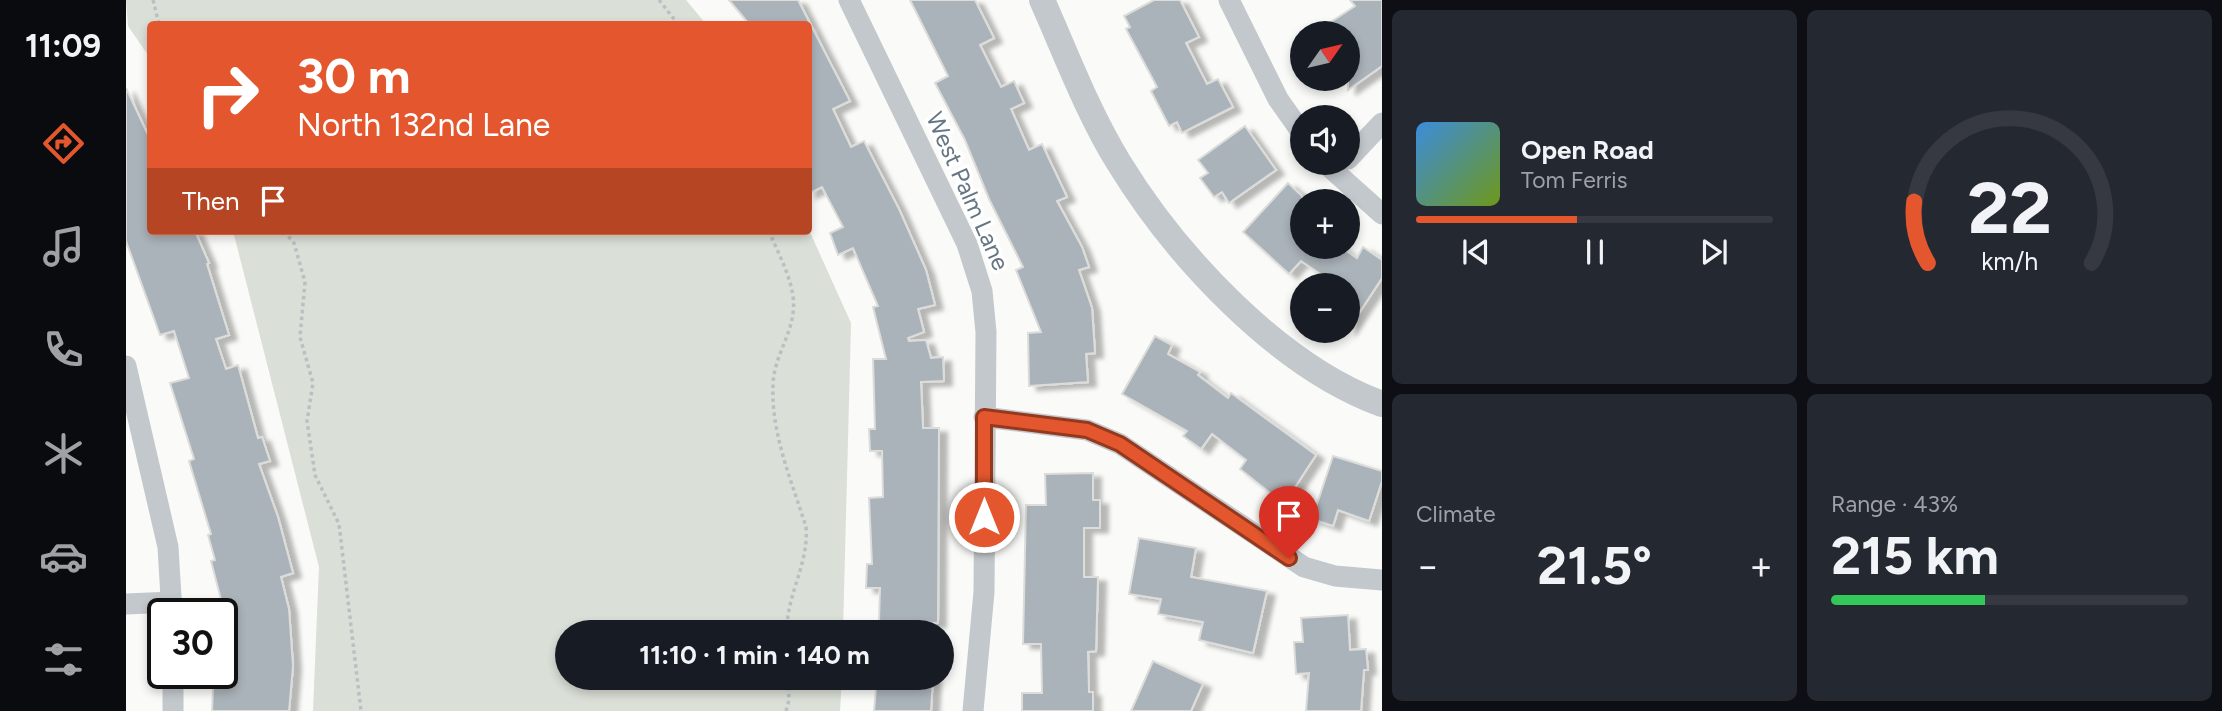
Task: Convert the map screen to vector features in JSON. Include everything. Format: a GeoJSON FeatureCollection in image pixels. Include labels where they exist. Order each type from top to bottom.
{"type":"FeatureCollection","features":[{"type":"Feature","properties":{"kind":"street","name":"West Palm Lane"},"geometry":{"type":"LineString","coordinates":[[849,0],[967,244],[978,279],[986,332],[984,592],[973,711]]}},
{"type":"Feature","properties":{"kind":"street"},"geometry":{"type":"LineString","coordinates":[[1042,0],[1118,162],[1172,238],[1202,274],[1269,334],[1325,377],[1382,404]]}},
{"type":"Feature","properties":{"kind":"street"},"geometry":{"type":"LineString","coordinates":[[1229,0],[1278,99],[1290,116]]}},
{"type":"Feature","properties":{"kind":"street"},"geometry":{"type":"LineString","coordinates":[[1360,143],[1382,123]]}},
{"type":"Feature","properties":{"kind":"street"},"geometry":{"type":"LineString","coordinates":[[1347,175],[1382,214]]}},
{"type":"Feature","properties":{"kind":"street"},"geometry":{"type":"LineString","coordinates":[[126,366],[168,547],[171,598]]}},
{"type":"Feature","properties":{"kind":"street"},"geometry":{"type":"LineString","coordinates":[[984,417],[1087,430],[1120,444],[1304,567],[1335,576],[1382,580]]}},
{"type":"Feature","properties":{"kind":"street"},"geometry":{"type":"LineString","coordinates":[[126,604],[147,606]]}},
{"type":"Feature","properties":{"kind":"street"},"geometry":{"type":"LineString","coordinates":[[173,689],[173,711]]}},
{"type":"Feature","properties":{"kind":"path"},"geometry":{"type":"LineString","coordinates":[[153,0],[158,21]]}},
{"type":"Feature","properties":{"kind":"path"},"geometry":{"type":"LineString","coordinates":[[659,0],[676,21]]}},
{"type":"Feature","properties":{"kind":"path"},"geometry":{"type":"LineString","coordinates":[[287,235],[294,243],[305,282],[300,337],[313,383],[307,421],[315,475],[339,524],[361,711]]}},
{"type":"Feature","properties":{"kind":"path"},"geometry":{"type":"LineString","coordinates":[[771,235],[790,284],[793,313],[773,383],[774,411],[778,437],[806,527],[807,542],[803,565],[786,620]]}},
{"type":"Feature","properties":{"kind":"path"},"geometry":{"type":"LineString","coordinates":[[786,711],[789,690]]}},
{"type":"Feature","properties":{"kind":"shaded area"},"geometry":{"type":"Polygon","coordinates":[[[126,0],[686,0],[704,21],[147,21],[147,54],[128,26],[126,0]]]}},
{"type":"Feature","properties":{"kind":"shaded area"},"geometry":{"type":"Polygon","coordinates":[[[234,235],[811,235],[851,323],[843,620],[555,620],[555,690],[841,690],[840,711],[313,711],[319,567],[234,235]]]}},
{"type":"Feature","properties":{"kind":"building"},"geometry":{"type":"Polygon","coordinates":[[[729,0],[798,0],[809,21],[746,21],[729,0]]]}},
{"type":"Feature","properties":{"kind":"building"},"geometry":{"type":"Polygon","coordinates":[[[910,0],[975,0],[994,38],[980,45],[1001,87],[1014,81],[1024,103],[1011,109],[1029,150],[1042,144],[1067,197],[1057,201],[1082,247],[1089,267],[1079,270],[1092,308],[1095,353],[1086,354],[1088,382],[1029,386],[1028,333],[1041,332],[1016,270],[1023,267],[989,199],[965,140],[935,83],[948,76],[910,0]]]}},
{"type":"Feature","properties":{"kind":"building"},"geometry":{"type":"Polygon","coordinates":[[[1154,0],[1180,0],[1199,37],[1186,43],[1207,84],[1218,79],[1233,107],[1182,133],[1177,122],[1169,126],[1151,91],[1157,87],[1126,29],[1130,27],[1124,16],[1154,0]]]}},
{"type":"Feature","properties":{"kind":"building"},"geometry":{"type":"Polygon","coordinates":[[[1350,0],[1382,0],[1382,66],[1360,82],[1360,21],[1332,21],[1355,6],[1350,0]]]}},
{"type":"Feature","properties":{"kind":"building"},"geometry":{"type":"Polygon","coordinates":[[[812,27],[850,101],[833,109],[851,147],[864,141],[926,270],[935,305],[918,309],[924,332],[908,338],[909,341],[926,340],[931,358],[943,357],[944,381],[921,382],[923,428],[939,428],[938,620],[879,620],[880,588],[866,588],[867,564],[872,564],[869,498],[883,497],[882,451],[870,451],[869,429],[875,429],[873,359],[886,359],[873,307],[878,306],[853,248],[838,255],[830,233],[843,227],[822,187],[812,192],[812,27]]]}},
{"type":"Feature","properties":{"kind":"building"},"geometry":{"type":"Polygon","coordinates":[[[126,88],[147,133],[147,235],[197,235],[209,263],[207,264],[229,335],[216,339],[226,369],[238,365],[258,438],[262,437],[270,461],[259,464],[278,517],[293,573],[281,577],[289,609],[293,666],[289,711],[212,711],[213,689],[238,689],[238,598],[221,598],[211,561],[215,560],[208,535],[211,534],[189,461],[194,459],[170,383],[189,378],[174,331],[160,335],[126,241],[126,88]]]}},
{"type":"Feature","properties":{"kind":"building"},"geometry":{"type":"Polygon","coordinates":[[[1245,126],[1276,170],[1229,203],[1222,192],[1214,197],[1200,178],[1208,173],[1198,160],[1245,126]]]}},
{"type":"Feature","properties":{"kind":"building"},"geometry":{"type":"Polygon","coordinates":[[[1288,183],[1294,189],[1290,189],[1290,259],[1360,259],[1363,247],[1382,260],[1382,278],[1360,312],[1360,273],[1319,273],[1301,261],[1289,274],[1243,232],[1288,183]]]}},
{"type":"Feature","properties":{"kind":"building"},"geometry":{"type":"Polygon","coordinates":[[[1155,336],[1172,345],[1168,354],[1200,372],[1198,375],[1228,398],[1231,393],[1316,455],[1284,504],[1240,469],[1246,460],[1212,434],[1201,449],[1183,436],[1187,431],[1122,394],[1155,336]]]}},
{"type":"Feature","properties":{"kind":"building"},"geometry":{"type":"Polygon","coordinates":[[[1333,456],[1382,471],[1382,481],[1369,521],[1338,510],[1333,526],[1312,519],[1333,456]]]}},
{"type":"Feature","properties":{"kind":"building"},"geometry":{"type":"Polygon","coordinates":[[[1093,473],[1093,500],[1100,500],[1100,528],[1084,528],[1084,577],[1098,577],[1096,651],[1088,652],[1089,692],[1093,692],[1093,711],[1022,711],[1022,693],[1042,693],[1041,644],[1023,644],[1026,505],[1046,505],[1045,474],[1093,473]]]}},
{"type":"Feature","properties":{"kind":"building"},"geometry":{"type":"Polygon","coordinates":[[[1139,538],[1196,548],[1191,577],[1267,591],[1253,653],[1199,640],[1203,622],[1158,614],[1161,599],[1129,594],[1139,538]]]}},
{"type":"Feature","properties":{"kind":"building"},"geometry":{"type":"Polygon","coordinates":[[[1348,615],[1350,650],[1366,649],[1368,670],[1364,670],[1361,711],[1306,711],[1309,673],[1296,674],[1294,642],[1303,642],[1301,618],[1348,615]]]}},
{"type":"Feature","properties":{"kind":"building"},"geometry":{"type":"Polygon","coordinates":[[[1153,661],[1203,684],[1191,711],[1131,711],[1153,661]]]}},
{"type":"Feature","properties":{"kind":"building"},"geometry":{"type":"Polygon","coordinates":[[[876,690],[932,690],[931,711],[874,711],[876,690]]]}},
{"type":"Feature","properties":{"kind":"route"},"geometry":{"type":"LineString","coordinates":[[984,517],[984,417],[1087,430],[1120,444],[1289,558]]}}]}
